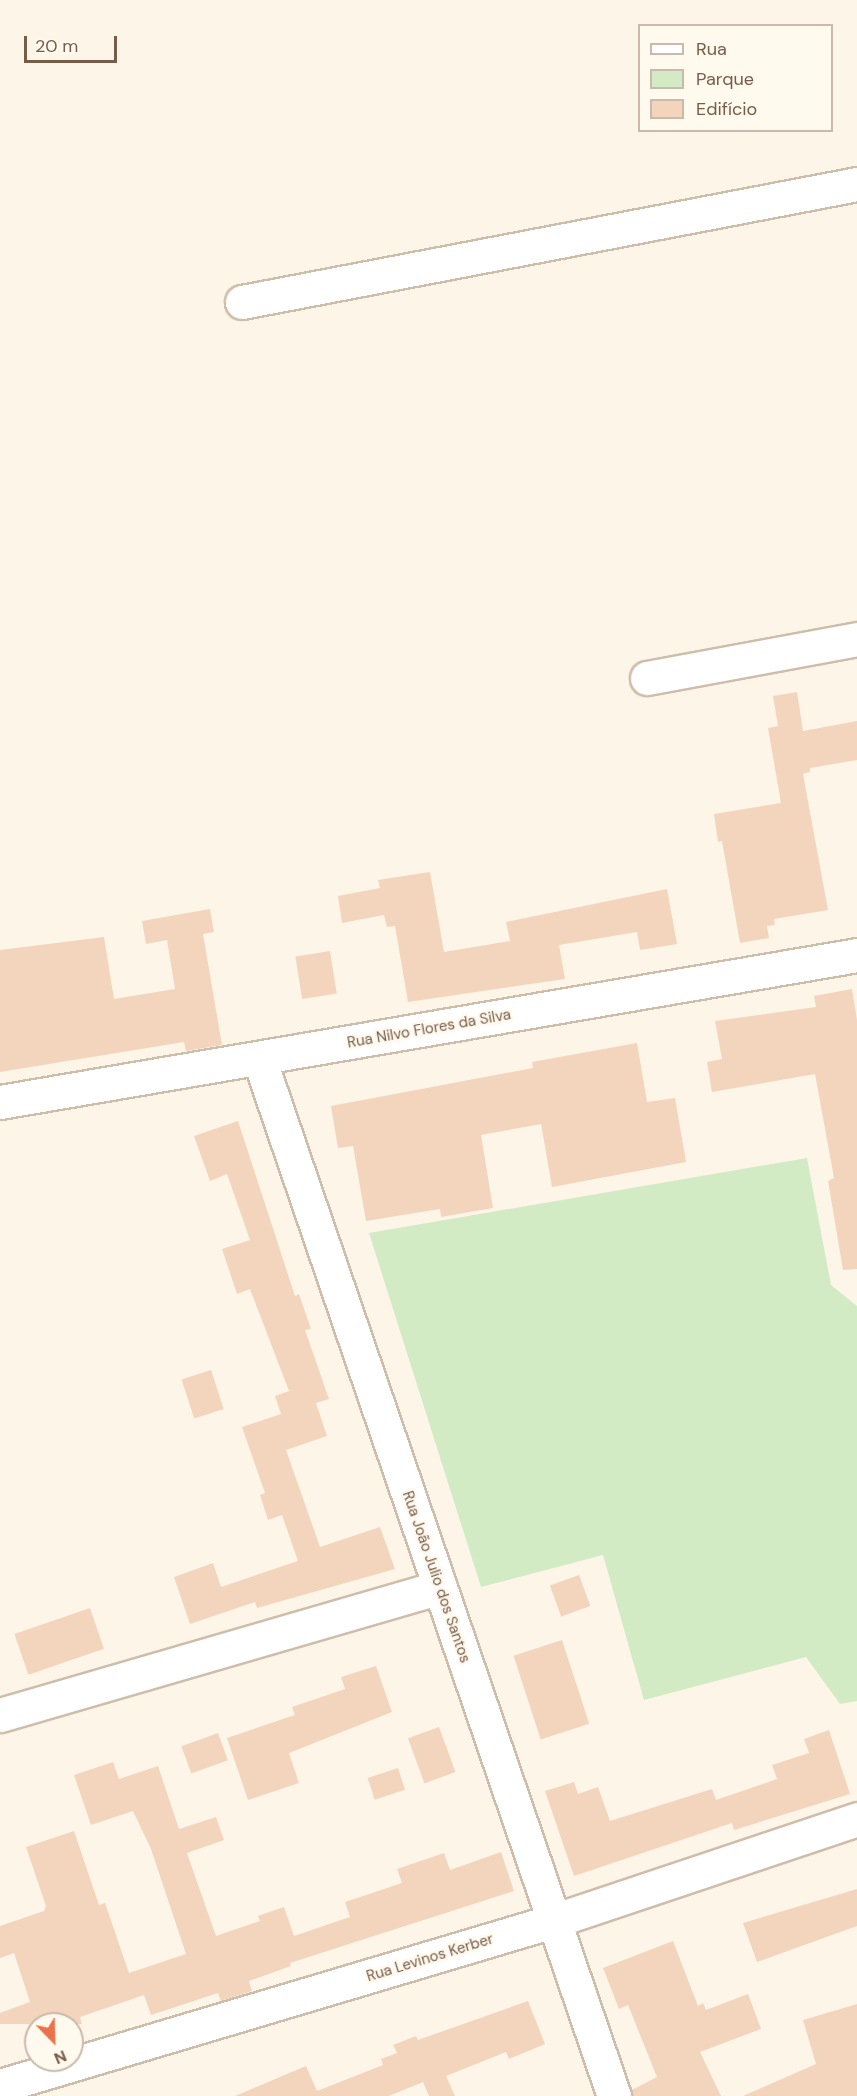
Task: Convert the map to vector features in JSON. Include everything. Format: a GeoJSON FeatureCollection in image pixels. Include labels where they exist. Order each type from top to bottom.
{"type":"FeatureCollection","features":[{"type":"Feature","properties":{"kind":"street"},"geometry":{"type":"LineString","coordinates":[[242,302],[857,184]]}},
{"type":"Feature","properties":{"kind":"street"},"geometry":{"type":"LineString","coordinates":[[647,678],[857,639]]}},
{"type":"Feature","properties":{"kind":"street","name":"Rua Nilvo Flores da Silva"},"geometry":{"type":"LineString","coordinates":[[0,1102],[857,955]]}},
{"type":"Feature","properties":{"kind":"street","name":"Rua João Julio dos Santos"},"geometry":{"type":"LineString","coordinates":[[259,1058],[614,2096]]}},
{"type":"Feature","properties":{"kind":"street"},"geometry":{"type":"LineString","coordinates":[[0,1715],[440,1587]]}},
{"type":"Feature","properties":{"kind":"street","name":"Rua Levinos Kerber"},"geometry":{"type":"LineString","coordinates":[[0,2086],[553,1921],[857,1819]]}},
{"type":"Feature","properties":{"kind":"green space"},"geometry":{"type":"Polygon","coordinates":[[[807,1158],[831,1285],[857,1306],[857,1701],[840,1704],[806,1657],[644,1700],[603,1555],[481,1587],[369,1233],[807,1158]]]}},
{"type":"Feature","properties":{"kind":"building"},"geometry":{"type":"Polygon","coordinates":[[[797,692],[803,731],[857,721],[857,760],[810,768],[810,772],[803,774],[828,910],[774,919],[775,925],[767,926],[769,938],[740,943],[722,841],[718,842],[714,814],[781,803],[768,728],[778,726],[773,696],[797,692]]]}},
{"type":"Feature","properties":{"kind":"building"},"geometry":{"type":"Polygon","coordinates":[[[430,872],[444,952],[510,941],[506,922],[667,889],[677,944],[640,950],[637,932],[559,945],[565,979],[408,1002],[395,926],[387,927],[384,915],[342,923],[338,896],[380,888],[378,880],[430,872]]]}},
{"type":"Feature","properties":{"kind":"building"},"geometry":{"type":"Polygon","coordinates":[[[210,909],[214,932],[203,934],[222,1045],[186,1051],[184,1042],[0,1072],[0,950],[104,937],[114,999],[175,989],[167,940],[146,944],[142,921],[210,909]]]}},
{"type":"Feature","properties":{"kind":"building"},"geometry":{"type":"Polygon","coordinates":[[[330,951],[337,993],[302,999],[295,956],[330,951]]]}},
{"type":"Feature","properties":{"kind":"building"},"geometry":{"type":"Polygon","coordinates":[[[852,989],[857,1020],[857,1269],[843,1270],[828,1181],[834,1178],[815,1074],[712,1092],[707,1062],[722,1059],[715,1021],[816,1007],[814,996],[852,989]]]}},
{"type":"Feature","properties":{"kind":"building"},"geometry":{"type":"Polygon","coordinates":[[[637,1043],[647,1102],[675,1098],[686,1162],[552,1187],[541,1124],[481,1135],[493,1208],[441,1217],[440,1209],[366,1221],[353,1146],[338,1148],[331,1106],[533,1068],[532,1062],[637,1043]]]}},
{"type":"Feature","properties":{"kind":"building"},"geometry":{"type":"Polygon","coordinates":[[[238,1121],[295,1296],[299,1294],[311,1329],[305,1330],[329,1399],[316,1403],[327,1436],[286,1450],[320,1547],[380,1527],[395,1569],[257,1608],[255,1602],[190,1624],[174,1577],[213,1563],[221,1587],[298,1561],[282,1515],[268,1520],[260,1495],[265,1493],[242,1427],[281,1414],[275,1396],[289,1391],[250,1289],[237,1294],[222,1249],[250,1240],[227,1174],[210,1181],[194,1136],[238,1121]]]}},
{"type":"Feature","properties":{"kind":"building"},"geometry":{"type":"Polygon","coordinates":[[[211,1370],[224,1409],[194,1419],[182,1380],[211,1370]]]}},
{"type":"Feature","properties":{"kind":"building"},"geometry":{"type":"Polygon","coordinates":[[[579,1575],[590,1606],[561,1617],[550,1586],[579,1575]]]}},
{"type":"Feature","properties":{"kind":"building"},"geometry":{"type":"Polygon","coordinates":[[[90,1608],[104,1649],[28,1675],[14,1634],[90,1608]]]}},
{"type":"Feature","properties":{"kind":"building"},"geometry":{"type":"Polygon","coordinates":[[[562,1640],[589,1724],[541,1739],[513,1656],[562,1640]]]}},
{"type":"Feature","properties":{"kind":"building"},"geometry":{"type":"Polygon","coordinates":[[[376,1666],[392,1712],[289,1753],[299,1783],[248,1800],[227,1738],[295,1715],[292,1707],[345,1689],[341,1677],[376,1666]]]}},
{"type":"Feature","properties":{"kind":"building"},"geometry":{"type":"Polygon","coordinates":[[[439,1727],[455,1772],[424,1783],[408,1738],[439,1727]]]}},
{"type":"Feature","properties":{"kind":"building"},"geometry":{"type":"Polygon","coordinates":[[[829,1730],[850,1794],[734,1830],[732,1823],[574,1876],[545,1791],[574,1782],[578,1794],[598,1787],[610,1821],[712,1789],[716,1800],[777,1779],[772,1765],[809,1753],[804,1739],[829,1730]]]}},
{"type":"Feature","properties":{"kind":"building"},"geometry":{"type":"Polygon","coordinates":[[[218,1733],[228,1760],[191,1774],[181,1746],[218,1733]]]}},
{"type":"Feature","properties":{"kind":"building"},"geometry":{"type":"Polygon","coordinates":[[[113,1762],[119,1779],[158,1766],[179,1829],[216,1817],[224,1840],[187,1853],[216,1936],[260,1921],[258,1916],[284,1907],[294,1936],[350,1917],[345,1902],[402,1883],[397,1869],[444,1853],[450,1870],[501,1852],[514,1891],[290,1963],[291,1966],[249,1981],[252,1991],[221,2001],[218,1993],[151,2015],[144,1995],[84,2016],[84,2012],[24,2012],[24,2024],[0,2024],[0,2013],[30,2002],[14,1953],[0,1958],[0,1926],[44,1911],[46,1906],[26,1847],[74,1831],[99,1905],[105,1903],[129,1973],[186,1954],[151,1849],[133,1811],[91,1825],[74,1775],[113,1762]]]}},
{"type":"Feature","properties":{"kind":"building"},"geometry":{"type":"Polygon","coordinates":[[[398,1768],[405,1790],[375,1800],[368,1778],[398,1768]]]}},
{"type":"Feature","properties":{"kind":"building"},"geometry":{"type":"Polygon","coordinates":[[[857,1889],[857,1926],[757,1962],[743,1923],[857,1889]]]}},
{"type":"Feature","properties":{"kind":"building"},"geometry":{"type":"Polygon","coordinates":[[[673,1941],[698,2006],[703,2003],[706,2010],[748,1994],[761,2029],[700,2052],[721,2096],[632,2096],[632,2090],[657,2077],[628,2005],[619,2009],[603,1968],[673,1941]]]}},
{"type":"Feature","properties":{"kind":"building"},"geometry":{"type":"Polygon","coordinates":[[[528,2001],[545,2044],[509,2059],[506,2052],[446,2076],[455,2096],[429,2096],[423,2082],[389,2096],[235,2096],[306,2066],[317,2091],[383,2065],[381,2059],[397,2053],[393,2045],[416,2036],[418,2040],[528,2001]]]}},
{"type":"Feature","properties":{"kind":"building"},"geometry":{"type":"Polygon","coordinates":[[[857,2004],[857,2096],[743,2096],[816,2064],[803,2020],[857,2004]]]}}]}
